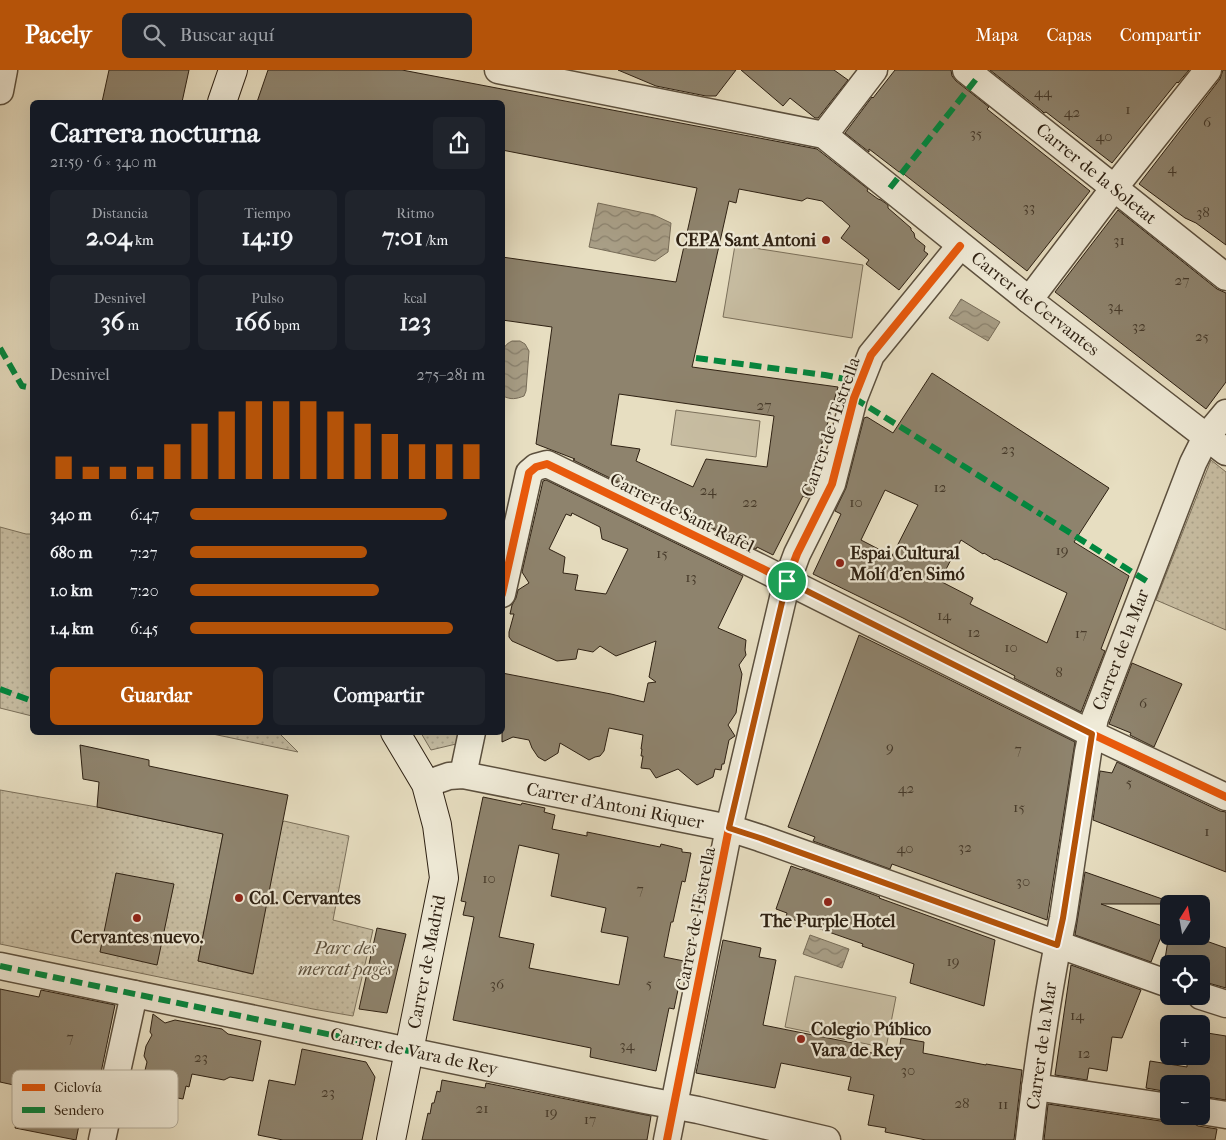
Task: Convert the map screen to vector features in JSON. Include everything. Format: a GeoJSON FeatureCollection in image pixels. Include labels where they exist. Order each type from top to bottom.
{"type":"FeatureCollection","features":[{"type":"Feature","properties":{"kind":"street"},"geometry":{"type":"LineString","coordinates":[[0,90],[4,70]]}},
{"type":"Feature","properties":{"kind":"street"},"geometry":{"type":"LineString","coordinates":[[223,100],[233,70]]}},
{"type":"Feature","properties":{"kind":"street","name":"Carrer de Cervantes"},"geometry":{"type":"LineString","coordinates":[[501,70],[824,135],[960,246],[1216,444]]}},
{"type":"Feature","properties":{"kind":"street"},"geometry":{"type":"LineString","coordinates":[[824,135],[874,70]]}},
{"type":"Feature","properties":{"kind":"street","name":"Carrer de la Soletat"},"geometry":{"type":"LineString","coordinates":[[966,70],[1226,277]]}},
{"type":"Feature","properties":{"kind":"street"},"geometry":{"type":"LineString","coordinates":[[1029,300],[1114,188],[1208,70]]}},
{"type":"Feature","properties":{"kind":"street","name":"Carrer de l'Estrella"},"geometry":{"type":"LineString","coordinates":[[667,1140],[729,828],[787,581],[797,554],[832,484],[854,398],[871,355],[960,246]]}},
{"type":"Feature","properties":{"kind":"street","name":"Carrer de la Mar"},"geometry":{"type":"LineString","coordinates":[[1029,1140],[1035,1087],[1057,945],[1095,718],[1192,463],[1216,444],[1226,413]]}},
{"type":"Feature","properties":{"kind":"street","name":"Carrer de Sant Rafel"},"geometry":{"type":"LineString","coordinates":[[505,581],[529,473],[536,467],[547,464],[787,581],[1092,734],[1226,797]]}},
{"type":"Feature","properties":{"kind":"street","name":"Carrer de Madrid"},"geometry":{"type":"LineString","coordinates":[[391,1140],[444,878],[437,825],[426,784],[397,735]]}},
{"type":"Feature","properties":{"kind":"street"},"geometry":{"type":"LineString","coordinates":[[463,775],[471,735]]}},
{"type":"Feature","properties":{"kind":"street","name":"Carrer d'Antoni Riquer"},"geometry":{"type":"LineString","coordinates":[[426,784],[450,776],[463,775],[729,828],[1160,981]]}},
{"type":"Feature","properties":{"kind":"street","name":"Carrer de Vara de Rey"},"geometry":{"type":"LineString","coordinates":[[0,966],[698,1110],[827,1140]]}},
{"type":"Feature","properties":{"kind":"street"},"geometry":{"type":"LineString","coordinates":[[117,1070],[134,994]]}},
{"type":"Feature","properties":{"kind":"street"},"geometry":{"type":"LineString","coordinates":[[1210,999],[1226,1004]]}},
{"type":"Feature","properties":{"kind":"street"},"geometry":{"type":"LineString","coordinates":[[1035,1087],[1160,1106]]}},
{"type":"Feature","properties":{"kind":"street"},"geometry":{"type":"LineString","coordinates":[[1210,1112],[1226,1115]]}},
{"type":"Feature","properties":{"kind":"green space"},"geometry":{"type":"Polygon","coordinates":[[[735,245],[863,265],[852,338],[723,317],[735,245]]]}},
{"type":"Feature","properties":{"kind":"green space"},"geometry":{"type":"Polygon","coordinates":[[[676,410],[760,421],[756,457],[671,445],[676,410]]]}},
{"type":"Feature","properties":{"kind":"green space"},"geometry":{"type":"Polygon","coordinates":[[[1211,460],[1226,472],[1226,630],[1156,600],[1211,460]]]}},
{"type":"Feature","properties":{"kind":"green space"},"geometry":{"type":"Polygon","coordinates":[[[0,527],[30,534],[30,716],[0,708],[0,527]]]}},
{"type":"Feature","properties":{"kind":"green space"},"geometry":{"type":"Polygon","coordinates":[[[217,735],[281,735],[298,752],[217,735]]]}},
{"type":"Feature","properties":{"kind":"green space"},"geometry":{"type":"Polygon","coordinates":[[[422,735],[458,735],[456,744],[431,750],[422,735]]]}},
{"type":"Feature","properties":{"kind":"green space","name":"Parc des mercat pagès"},"geometry":{"type":"Polygon","coordinates":[[[0,790],[97,807],[223,834],[198,961],[252,974],[282,823],[284,821],[349,836],[333,920],[373,930],[353,1016],[0,944],[0,790]]]}},
{"type":"Feature","properties":{"kind":"green space"},"geometry":{"type":"Polygon","coordinates":[[[795,976],[896,997],[886,1048],[785,1027],[795,976]]]}},
{"type":"Feature","properties":{"kind":"water"},"geometry":{"type":"Polygon","coordinates":[[[598,203],[654,215],[671,223],[668,252],[655,261],[589,247],[598,203]]]}},
{"type":"Feature","properties":{"kind":"water"},"geometry":{"type":"Polygon","coordinates":[[[961,299],[1000,322],[988,341],[949,318],[961,299]]]}},
{"type":"Feature","properties":{"kind":"water"},"geometry":{"type":"Polygon","coordinates":[[[512,341],[520,341],[525,344],[529,351],[526,391],[524,396],[514,399],[505,397],[505,347],[512,341]]]}},
{"type":"Feature","properties":{"kind":"water"},"geometry":{"type":"Polygon","coordinates":[[[810,935],[849,949],[842,968],[803,954],[810,935]]]}},
{"type":"Feature","properties":{"kind":"building"},"geometry":{"type":"Polygon","coordinates":[[[109,70],[189,70],[182,100],[102,100],[109,70]]]}},
{"type":"Feature","properties":{"kind":"building"},"geometry":{"type":"Polygon","coordinates":[[[268,70],[402,70],[817,149],[868,189],[867,191],[888,205],[888,208],[911,228],[915,238],[925,246],[924,251],[928,254],[899,290],[866,264],[869,260],[841,238],[850,226],[822,201],[807,198],[802,201],[739,189],[736,203],[729,201],[692,367],[838,387],[813,474],[819,475],[818,479],[808,498],[803,496],[773,555],[757,547],[756,549],[573,460],[575,459],[536,444],[552,327],[505,320],[505,257],[676,282],[697,188],[505,151],[505,100],[258,100],[268,70]],[[619,394],[611,445],[640,449],[636,461],[693,487],[706,459],[767,467],[774,416],[619,394]]]}},
{"type":"Feature","properties":{"kind":"building"},"geometry":{"type":"Polygon","coordinates":[[[618,70],[736,70],[716,96],[706,96],[656,86],[618,70]]]}},
{"type":"Feature","properties":{"kind":"building"},"geometry":{"type":"Polygon","coordinates":[[[741,70],[834,70],[848,80],[818,118],[815,118],[790,98],[783,106],[741,70]]]}},
{"type":"Feature","properties":{"kind":"building"},"geometry":{"type":"Polygon","coordinates":[[[895,70],[951,70],[952,76],[956,81],[989,107],[987,109],[1090,191],[1027,271],[900,171],[869,149],[869,152],[845,133],[895,70]]]}},
{"type":"Feature","properties":{"kind":"building"},"geometry":{"type":"Polygon","coordinates":[[[990,70],[1189,70],[1177,82],[1112,163],[990,70]]]}},
{"type":"Feature","properties":{"kind":"building"},"geometry":{"type":"Polygon","coordinates":[[[1223,70],[1226,70],[1226,245],[1139,184],[1220,79],[1223,70]]]}},
{"type":"Feature","properties":{"kind":"building"},"geometry":{"type":"Polygon","coordinates":[[[1118,210],[1217,289],[1226,293],[1226,382],[1206,409],[1055,292],[1118,210]]]}},
{"type":"Feature","properties":{"kind":"building"},"geometry":{"type":"Polygon","coordinates":[[[932,373],[1109,488],[1074,542],[1129,576],[1101,649],[1105,651],[1081,712],[903,618],[813,574],[841,514],[835,511],[846,488],[864,418],[867,417],[893,433],[932,373]],[[885,490],[861,540],[892,556],[918,505],[885,490]],[[961,540],[940,581],[973,598],[970,604],[1047,643],[1067,593],[983,554],[961,540]]]}},
{"type":"Feature","properties":{"kind":"building"},"geometry":{"type":"Polygon","coordinates":[[[546,480],[743,576],[718,628],[746,640],[746,655],[739,665],[742,674],[736,713],[728,725],[735,736],[729,740],[721,770],[715,769],[713,777],[697,785],[678,769],[656,778],[650,769],[641,768],[643,735],[609,728],[604,751],[600,756],[589,760],[560,743],[558,753],[545,761],[538,757],[529,740],[513,737],[502,742],[502,735],[505,735],[505,674],[644,702],[648,683],[656,682],[649,677],[656,641],[616,656],[600,646],[593,652],[578,649],[576,659],[557,661],[512,641],[509,637],[509,632],[514,614],[510,614],[512,605],[518,590],[529,583],[522,572],[543,481],[546,480]],[[572,513],[571,516],[566,514],[549,549],[565,557],[563,573],[578,575],[575,590],[606,594],[628,549],[602,539],[600,527],[572,513]]]}},
{"type":"Feature","properties":{"kind":"building"},"geometry":{"type":"Polygon","coordinates":[[[859,635],[1075,742],[1047,920],[892,864],[890,869],[813,841],[815,837],[788,827],[859,635]]]}},
{"type":"Feature","properties":{"kind":"building"},"geometry":{"type":"Polygon","coordinates":[[[1132,663],[1182,684],[1154,747],[1130,735],[1131,733],[1109,724],[1132,663]]]}},
{"type":"Feature","properties":{"kind":"building","name":"Col. Cervantes"},"geometry":{"type":"Polygon","coordinates":[[[80,745],[149,760],[149,766],[288,795],[253,974],[198,961],[223,834],[97,807],[99,782],[83,779],[80,745]]]}},
{"type":"Feature","properties":{"kind":"building"},"geometry":{"type":"Polygon","coordinates":[[[1117,762],[1220,811],[1226,812],[1226,872],[1093,820],[1100,771],[1112,773],[1117,762]]]}},
{"type":"Feature","properties":{"kind":"building"},"geometry":{"type":"Polygon","coordinates":[[[483,797],[545,808],[544,812],[555,815],[552,829],[587,836],[587,832],[660,847],[661,844],[682,849],[682,852],[691,853],[685,882],[682,881],[673,922],[671,922],[664,957],[684,961],[674,1009],[669,1008],[656,1071],[590,1057],[591,1048],[453,1020],[474,917],[463,915],[466,902],[461,901],[483,797]],[[519,845],[499,937],[534,944],[529,968],[619,985],[628,937],[601,932],[606,908],[551,896],[559,854],[519,845]]]}},
{"type":"Feature","properties":{"kind":"building"},"geometry":{"type":"Polygon","coordinates":[[[791,866],[995,940],[984,1006],[910,983],[914,964],[786,917],[787,913],[776,909],[791,866]]]}},
{"type":"Feature","properties":{"kind":"building"},"geometry":{"type":"Polygon","coordinates":[[[1085,872],[1160,898],[1160,904],[1101,904],[1160,925],[1160,940],[1151,962],[1075,935],[1085,872]]]}},
{"type":"Feature","properties":{"kind":"building","name":"Cervantes nuevo."},"geometry":{"type":"Polygon","coordinates":[[[116,873],[174,884],[157,965],[100,952],[116,873]]]}},
{"type":"Feature","properties":{"kind":"building"},"geometry":{"type":"Polygon","coordinates":[[[377,928],[406,934],[387,1013],[359,1009],[377,928]]]}},
{"type":"Feature","properties":{"kind":"building"},"geometry":{"type":"Polygon","coordinates":[[[723,940],[761,948],[759,957],[776,960],[763,1025],[858,1044],[856,1050],[898,1058],[901,1038],[924,1042],[923,1053],[1022,1070],[1014,1140],[926,1140],[885,1132],[886,1128],[868,1125],[874,1095],[848,1090],[851,1077],[781,1063],[775,1088],[696,1073],[723,940]]]}},
{"type":"Feature","properties":{"kind":"building"},"geometry":{"type":"Polygon","coordinates":[[[1210,942],[1226,948],[1226,988],[1210,984],[1210,955],[1166,955],[1167,945],[1210,945],[1210,942]]]}},
{"type":"Feature","properties":{"kind":"building"},"geometry":{"type":"Polygon","coordinates":[[[1071,965],[1141,990],[1122,1038],[1112,1037],[1107,1071],[1089,1068],[1087,1080],[1055,1075],[1071,965]]]}},
{"type":"Feature","properties":{"kind":"building"},"geometry":{"type":"Polygon","coordinates":[[[0,989],[39,997],[41,990],[115,1005],[102,1070],[12,1070],[12,1085],[0,1082],[0,989]]]}},
{"type":"Feature","properties":{"kind":"building"},"geometry":{"type":"Polygon","coordinates":[[[153,1014],[165,1023],[175,1020],[222,1029],[228,1034],[261,1041],[253,1081],[230,1077],[224,1080],[192,1074],[189,1087],[186,1086],[183,1099],[178,1098],[178,1070],[145,1070],[147,1062],[144,1056],[146,1046],[152,1035],[150,1032],[153,1014]]]}},
{"type":"Feature","properties":{"kind":"building"},"geometry":{"type":"Polygon","coordinates":[[[1210,1033],[1226,1036],[1226,1100],[1210,1097],[1210,1075],[1160,1075],[1160,1090],[1146,1088],[1150,1061],[1160,1063],[1160,1065],[1187,1067],[1187,1065],[1210,1065],[1210,1033]]]}},
{"type":"Feature","properties":{"kind":"building"},"geometry":{"type":"Polygon","coordinates":[[[302,1049],[366,1062],[375,1077],[362,1140],[283,1140],[258,1135],[269,1080],[295,1085],[302,1049]]]}},
{"type":"Feature","properties":{"kind":"building"},"geometry":{"type":"Polygon","coordinates":[[[442,1080],[485,1088],[486,1083],[651,1116],[647,1140],[422,1140],[428,1113],[430,1114],[437,1091],[440,1092],[442,1080]]]}},
{"type":"Feature","properties":{"kind":"building"},"geometry":{"type":"Polygon","coordinates":[[[1048,1104],[1160,1121],[1160,1125],[1196,1125],[1217,1129],[1215,1140],[1044,1140],[1048,1104]]]}},
{"type":"Feature","properties":{"kind":"building"},"geometry":{"type":"Polygon","coordinates":[[[15,1128],[78,1128],[76,1140],[15,1128]]]}},
{"type":"Feature","properties":{"kind":"marked path"},"geometry":{"type":"LineString","coordinates":[[890,188],[977,78]]}},
{"type":"Feature","properties":{"kind":"marked path"},"geometry":{"type":"LineString","coordinates":[[0,348],[22,386],[30,388]]}},
{"type":"Feature","properties":{"kind":"marked path"},"geometry":{"type":"LineString","coordinates":[[696,358],[825,375],[860,382]]}},
{"type":"Feature","properties":{"kind":"marked path"},"geometry":{"type":"LineString","coordinates":[[854,398],[1042,515]]}},
{"type":"Feature","properties":{"kind":"marked path"},"geometry":{"type":"LineString","coordinates":[[1045,517],[1148,582]]}},
{"type":"Feature","properties":{"kind":"marked path"},"geometry":{"type":"LineString","coordinates":[[0,689],[30,700]]}},
{"type":"Feature","properties":{"kind":"marked path"},"geometry":{"type":"LineString","coordinates":[[0,966],[409,1051]]}},
{"type":"Feature","properties":{"kind":"cycle path"},"geometry":{"type":"LineString","coordinates":[[667,1140],[729,828],[787,581],[797,554],[832,484],[854,398],[871,355],[960,246]]}},
{"type":"Feature","properties":{"kind":"cycle path"},"geometry":{"type":"LineString","coordinates":[[505,581],[529,473],[536,467],[547,464],[759,567],[1092,734],[1226,797]]}},
{"type":"Feature","properties":{"kind":"place","name":"CEPA Sant Antoni"},"geometry":{"type":"Point","coordinates":[826,240]}},
{"type":"Feature","properties":{"kind":"place","name":"Espai Cultural Molí d'en Simó"},"geometry":{"type":"Point","coordinates":[840,563]}},
{"type":"Feature","properties":{"kind":"place","name":"Col. Cervantes"},"geometry":{"type":"Point","coordinates":[239,898]}},
{"type":"Feature","properties":{"kind":"place","name":"The Purple Hotel"},"geometry":{"type":"Point","coordinates":[828,902]}},
{"type":"Feature","properties":{"kind":"place","name":"Cervantes nuevo."},"geometry":{"type":"Point","coordinates":[137,918]}},
{"type":"Feature","properties":{"kind":"place","name":"Colegio Público Vara de Rey"},"geometry":{"type":"Point","coordinates":[801,1039]}},
{"type":"Feature","properties":{"kind":"route"},"geometry":{"type":"LineString","coordinates":[[787,581],[1092,734],[1063,918],[1057,945],[729,828],[787,581]]}}]}
